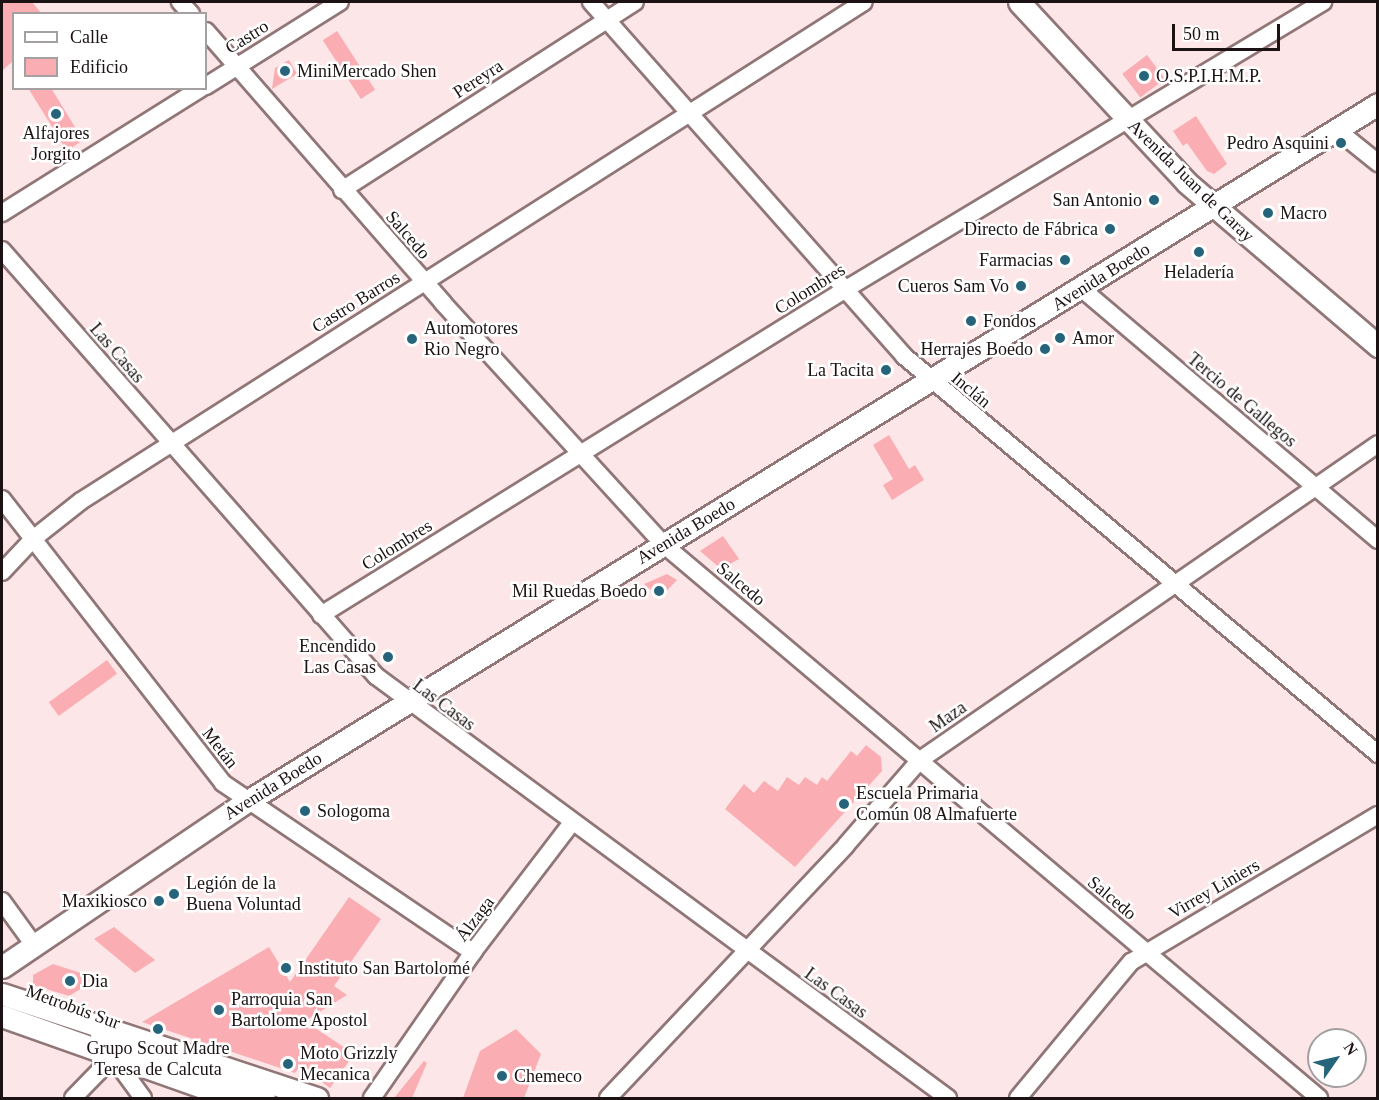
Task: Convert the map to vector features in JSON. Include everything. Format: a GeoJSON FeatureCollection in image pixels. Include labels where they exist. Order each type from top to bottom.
{"type":"FeatureCollection","features":[{"type":"Feature","properties":{"kind":"main road","name":"Avenida Juan de Garay"},"geometry":{"type":"LineString","coordinates":[[1019,2],[1126,120],[1214,208],[1377,346]]}},
{"type":"Feature","properties":{"kind":"main road","name":"Avenida Boedo"},"geometry":{"type":"LineString","coordinates":[[2,967],[246,802],[663,544],[1082,290],[1377,104]]}},
{"type":"Feature","properties":{"kind":"main road"},"geometry":{"type":"LineString","coordinates":[[2,994],[317,1098]]}},
{"type":"Feature","properties":{"kind":"main road"},"geometry":{"type":"LineString","coordinates":[[2,1016],[233,1098]]}},
{"type":"Feature","properties":{"kind":"street","name":"Castro"},"geometry":{"type":"LineString","coordinates":[[207,85],[340,2]]}},
{"type":"Feature","properties":{"kind":"street","name":"Inclán"},"geometry":{"type":"LineString","coordinates":[[591,2],[846,289],[932,382],[1377,754]]}},
{"type":"Feature","properties":{"kind":"street","name":"Pereyra"},"geometry":{"type":"LineString","coordinates":[[342,190],[634,2]]}},
{"type":"Feature","properties":{"kind":"street","name":"Castro Barros"},"geometry":{"type":"LineString","coordinates":[[2,572],[33,539],[81,501],[864,2]]}},
{"type":"Feature","properties":{"kind":"street","name":"Colombres"},"geometry":{"type":"LineString","coordinates":[[321,615],[846,289],[1323,2]]}},
{"type":"Feature","properties":{"kind":"street","name":"Salcedo"},"geometry":{"type":"LineString","coordinates":[[207,32],[342,190],[663,544],[1319,1098]]}},
{"type":"Feature","properties":{"kind":"street"},"geometry":{"type":"LineString","coordinates":[[2,213],[198,90]]}},
{"type":"Feature","properties":{"kind":"street"},"geometry":{"type":"LineString","coordinates":[[1337,130],[1377,163]]}},
{"type":"Feature","properties":{"kind":"street","name":"Las Casas"},"geometry":{"type":"LineString","coordinates":[[2,250],[169,443],[376,676],[407,702],[571,824],[948,1098]]}},
{"type":"Feature","properties":{"kind":"street","name":"Tercio de Gallegos"},"geometry":{"type":"LineString","coordinates":[[1082,290],[1377,540]]}},
{"type":"Feature","properties":{"kind":"street","name":"Maza"},"geometry":{"type":"LineString","coordinates":[[608,1098],[747,952],[920,760],[1377,444]]}},
{"type":"Feature","properties":{"kind":"street","name":"Metán"},"geometry":{"type":"LineString","coordinates":[[2,499],[223,783],[246,802],[473,952]]}},
{"type":"Feature","properties":{"kind":"street","name":"Virrey Liniers"},"geometry":{"type":"LineString","coordinates":[[1018,1098],[1118,977],[1145,952],[1377,815]]}},
{"type":"Feature","properties":{"kind":"street","name":"Álzaga"},"geometry":{"type":"LineString","coordinates":[[372,1098],[473,952],[571,824]]}},
{"type":"Feature","properties":{"kind":"street"},"geometry":{"type":"LineString","coordinates":[[2,901],[34,945]]}},
{"type":"Feature","properties":{"kind":"street","name":"Metrobús Sur"},"geometry":{"type":"LineString","coordinates":[[2,1002],[267,1098]]}},
{"type":"Feature","properties":{"kind":"street"},"geometry":{"type":"LineString","coordinates":[[73,1098],[113,1057],[143,1098]]}},
{"type":"Feature","properties":{"kind":"building"},"geometry":{"type":"Polygon","coordinates":[[[2,2],[32,2],[40,12],[12,12],[12,62],[2,71],[2,2]]]}},
{"type":"Feature","properties":{"kind":"building"},"geometry":{"type":"Polygon","coordinates":[[[337,31],[375,90],[361,99],[323,40],[337,31]]]}},
{"type":"Feature","properties":{"kind":"building","name":"O.S.P.I.H.M.P."},"geometry":{"type":"Polygon","coordinates":[[[1147,55],[1165,79],[1140,98],[1122,74],[1147,55]]]}},
{"type":"Feature","properties":{"kind":"building","name":"MiniMercado Shen"},"geometry":{"type":"Polygon","coordinates":[[[289,60],[297,74],[272,89],[275,68],[289,60]]]}},
{"type":"Feature","properties":{"kind":"building","name":"Alfajores Jorgito"},"geometry":{"type":"Polygon","coordinates":[[[29,90],[52,90],[83,140],[67,151],[29,90]]]}},
{"type":"Feature","properties":{"kind":"building"},"geometry":{"type":"Polygon","coordinates":[[[1196,116],[1227,164],[1214,174],[1207,171],[1187,143],[1183,146],[1173,131],[1196,116]]]}},
{"type":"Feature","properties":{"kind":"building"},"geometry":{"type":"Polygon","coordinates":[[[889,435],[909,469],[915,465],[924,480],[892,500],[883,485],[893,479],[873,445],[889,435]]]}},
{"type":"Feature","properties":{"kind":"building"},"geometry":{"type":"Polygon","coordinates":[[[723,536],[739,559],[721,569],[700,551],[723,536]]]}},
{"type":"Feature","properties":{"kind":"building","name":"Mil Ruedas Boedo"},"geometry":{"type":"Polygon","coordinates":[[[667,574],[677,580],[660,598],[644,584],[667,574]]]}},
{"type":"Feature","properties":{"kind":"building"},"geometry":{"type":"Polygon","coordinates":[[[107,660],[117,674],[59,716],[49,702],[107,660]]]}},
{"type":"Feature","properties":{"kind":"building"},"geometry":{"type":"Polygon","coordinates":[[[866,745],[881,757],[882,771],[795,867],[725,809],[744,784],[754,793],[764,781],[778,791],[787,777],[799,785],[805,777],[817,785],[822,777],[827,781],[851,751],[857,756],[866,745]]]}},
{"type":"Feature","properties":{"kind":"building"},"geometry":{"type":"Polygon","coordinates":[[[349,897],[381,919],[334,986],[347,995],[305,1021],[354,1054],[330,1088],[300,1066],[295,1073],[142,1022],[269,947],[290,982],[349,897]]]}},
{"type":"Feature","properties":{"kind":"building"},"geometry":{"type":"Polygon","coordinates":[[[114,927],[155,960],[135,973],[94,939],[114,927]]]}},
{"type":"Feature","properties":{"kind":"building","name":"Dia"},"geometry":{"type":"Polygon","coordinates":[[[53,964],[87,975],[84,987],[69,996],[33,985],[33,975],[53,964]]]}},
{"type":"Feature","properties":{"kind":"building","name":"Chemeco"},"geometry":{"type":"Polygon","coordinates":[[[516,1029],[541,1054],[524,1098],[463,1098],[480,1051],[516,1029]]]}},
{"type":"Feature","properties":{"kind":"building"},"geometry":{"type":"Polygon","coordinates":[[[424,1061],[427,1063],[412,1098],[394,1098],[424,1061]]]}},
{"type":"Feature","properties":{"kind":"place","name":"MiniMercado Shen"},"geometry":{"type":"Point","coordinates":[285,71]}},
{"type":"Feature","properties":{"kind":"place","name":"O.S.P.I.H.M.P."},"geometry":{"type":"Point","coordinates":[1144,76]}},
{"type":"Feature","properties":{"kind":"place","name":"Alfajores Jorgito"},"geometry":{"type":"Point","coordinates":[56,114]}},
{"type":"Feature","properties":{"kind":"place","name":"Pedro Asquini"},"geometry":{"type":"Point","coordinates":[1341,143]}},
{"type":"Feature","properties":{"kind":"place","name":"San Antonio"},"geometry":{"type":"Point","coordinates":[1154,200]}},
{"type":"Feature","properties":{"kind":"place","name":"Macro"},"geometry":{"type":"Point","coordinates":[1268,213]}},
{"type":"Feature","properties":{"kind":"place","name":"Directo de Fábrica"},"geometry":{"type":"Point","coordinates":[1110,229]}},
{"type":"Feature","properties":{"kind":"place","name":"Heladería"},"geometry":{"type":"Point","coordinates":[1199,252]}},
{"type":"Feature","properties":{"kind":"place","name":"Farmacias"},"geometry":{"type":"Point","coordinates":[1065,260]}},
{"type":"Feature","properties":{"kind":"place","name":"Cueros Sam Vo"},"geometry":{"type":"Point","coordinates":[1021,286]}},
{"type":"Feature","properties":{"kind":"place","name":"Fondos"},"geometry":{"type":"Point","coordinates":[971,321]}},
{"type":"Feature","properties":{"kind":"place","name":"Amor"},"geometry":{"type":"Point","coordinates":[1060,338]}},
{"type":"Feature","properties":{"kind":"place","name":"Automotores Rio Negro"},"geometry":{"type":"Point","coordinates":[412,339]}},
{"type":"Feature","properties":{"kind":"place","name":"Herrajes Boedo"},"geometry":{"type":"Point","coordinates":[1045,349]}},
{"type":"Feature","properties":{"kind":"place","name":"La Tacita"},"geometry":{"type":"Point","coordinates":[886,370]}},
{"type":"Feature","properties":{"kind":"place","name":"Mil Ruedas Boedo"},"geometry":{"type":"Point","coordinates":[659,591]}},
{"type":"Feature","properties":{"kind":"place","name":"Encendido Las Casas"},"geometry":{"type":"Point","coordinates":[388,657]}},
{"type":"Feature","properties":{"kind":"place","name":"Escuela Primaria Común 08 Almafuerte"},"geometry":{"type":"Point","coordinates":[844,804]}},
{"type":"Feature","properties":{"kind":"place","name":"Sologoma"},"geometry":{"type":"Point","coordinates":[305,811]}},
{"type":"Feature","properties":{"kind":"place","name":"Legión de la Buena Voluntad"},"geometry":{"type":"Point","coordinates":[174,894]}},
{"type":"Feature","properties":{"kind":"place","name":"Maxikiosco"},"geometry":{"type":"Point","coordinates":[159,901]}},
{"type":"Feature","properties":{"kind":"place","name":"Instituto San Bartolomé"},"geometry":{"type":"Point","coordinates":[286,968]}},
{"type":"Feature","properties":{"kind":"place","name":"Dia"},"geometry":{"type":"Point","coordinates":[70,981]}},
{"type":"Feature","properties":{"kind":"place","name":"Parroquia San Bartolome Apostol"},"geometry":{"type":"Point","coordinates":[219,1010]}},
{"type":"Feature","properties":{"kind":"place","name":"Grupo Scout Madre Teresa de Calcuta"},"geometry":{"type":"Point","coordinates":[158,1029]}},
{"type":"Feature","properties":{"kind":"place","name":"Moto Grizzly Mecanica"},"geometry":{"type":"Point","coordinates":[288,1064]}},
{"type":"Feature","properties":{"kind":"place","name":"Chemeco"},"geometry":{"type":"Point","coordinates":[502,1076]}}]}
